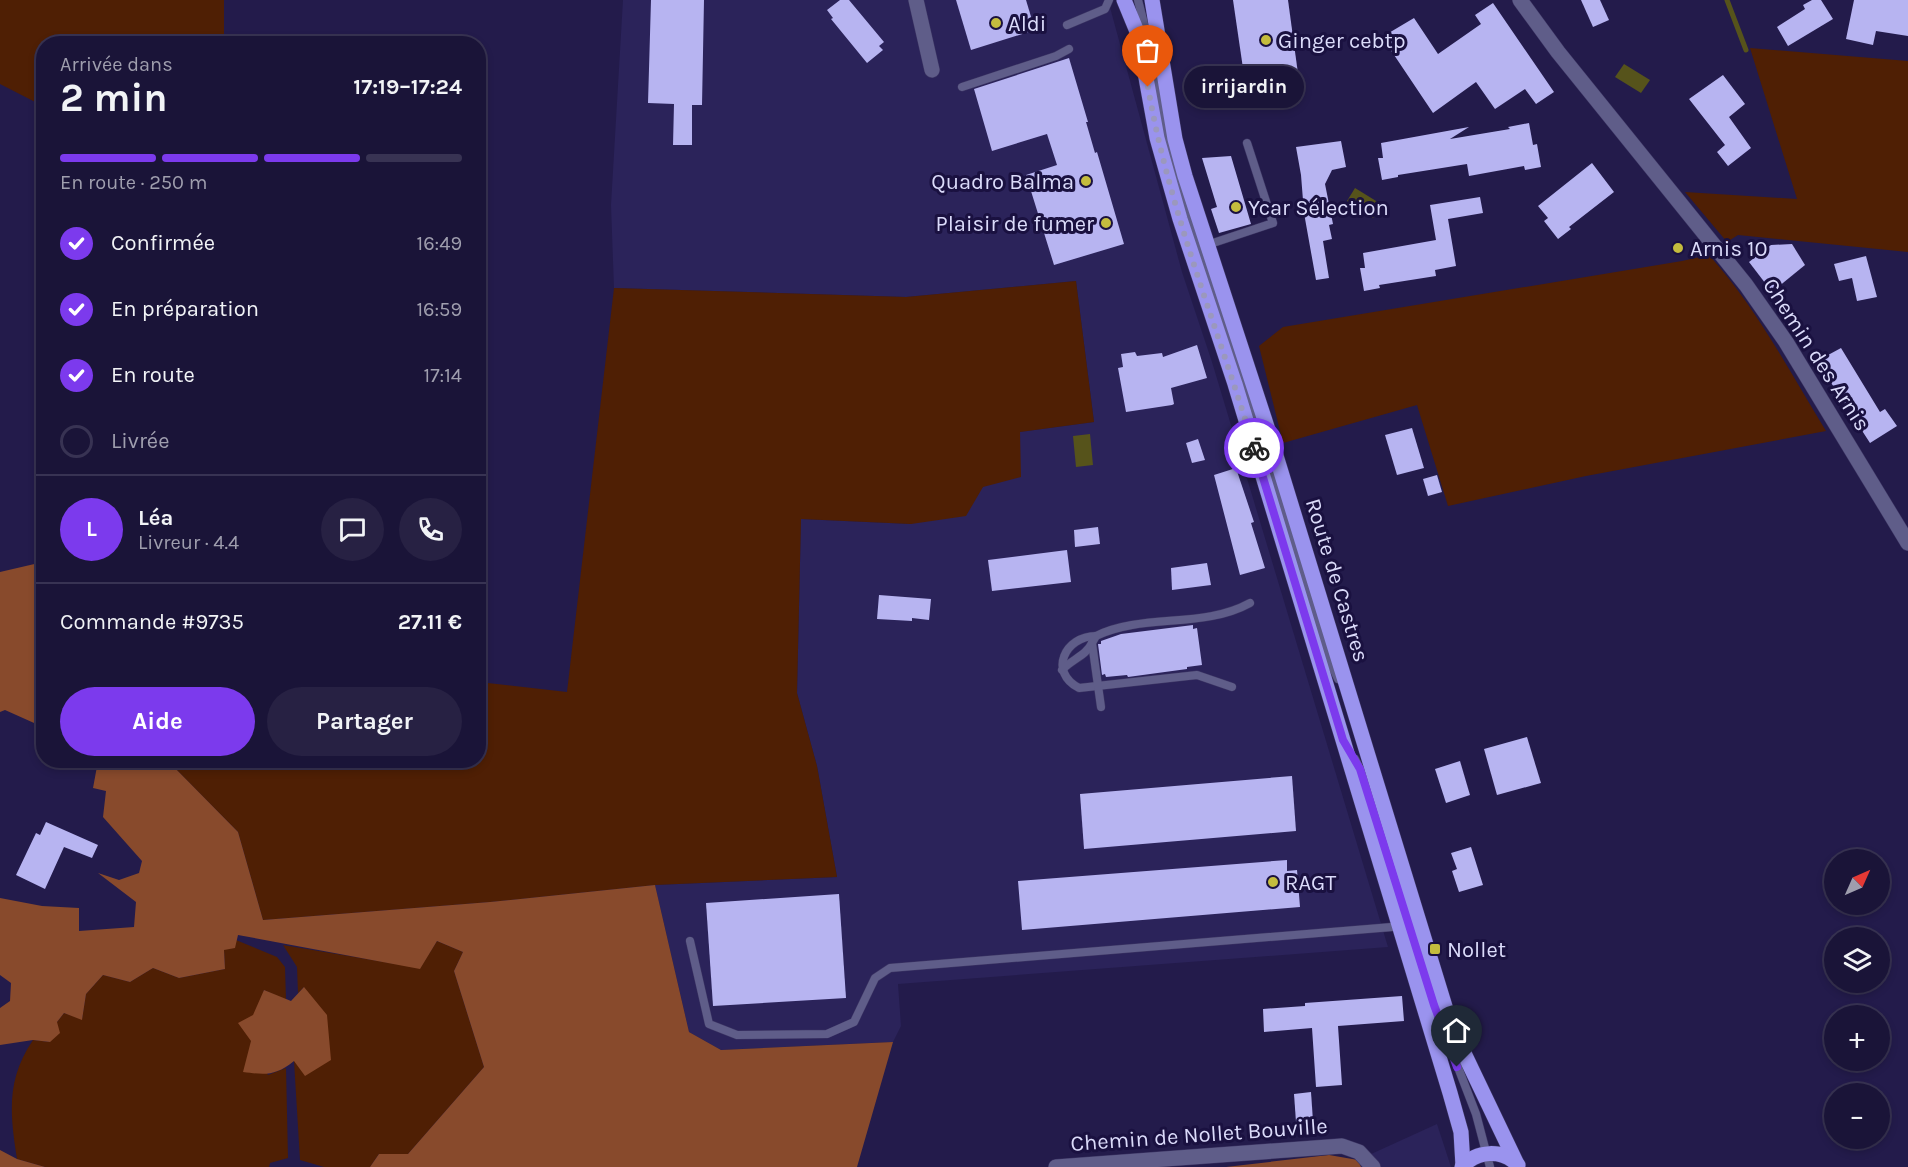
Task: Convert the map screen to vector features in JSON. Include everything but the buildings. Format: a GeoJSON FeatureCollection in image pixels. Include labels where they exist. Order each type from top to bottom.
{"type":"FeatureCollection","features":[{"type":"Feature","properties":{"kind":"main road","name":"Route de Castres"},"geometry":{"type":"LineString","coordinates":[[1124,0],[1138,34],[1156,138],[1180,219],[1238,395],[1461,1132],[1462,1166]]}},
{"type":"Feature","properties":{"kind":"main road","name":"Route de Castres"},"geometry":{"type":"LineString","coordinates":[[1152,0],[1175,139],[1207,245],[1250,372],[1451,1026],[1518,1164]]}},
{"type":"Feature","properties":{"kind":"main road"},"geometry":{"type":"LineString","coordinates":[[1462,1166],[1474,1157],[1489,1160],[1499,1154],[1518,1164]]}},
{"type":"Feature","properties":{"kind":"street"},"geometry":{"type":"LineString","coordinates":[[916,0],[932,70]]}},
{"type":"Feature","properties":{"kind":"street","name":"Chemin des Arnis"},"geometry":{"type":"LineString","coordinates":[[1520,0],[1558,52],[1746,285],[1786,342],[1908,543]]}},
{"type":"Feature","properties":{"kind":"street","name":"Chemin de Nollet Bouville"},"geometry":{"type":"LineString","coordinates":[[1056,1167],[1333,1146],[1342,1146],[1359,1152],[1373,1167]]}},
{"type":"Feature","properties":{"kind":"lane"},"geometry":{"type":"LineString","coordinates":[[1067,25],[1105,9],[1109,0]]}},
{"type":"Feature","properties":{"kind":"lane"},"geometry":{"type":"LineString","coordinates":[[1136,0],[1138,34]]}},
{"type":"Feature","properties":{"kind":"lane"},"geometry":{"type":"LineString","coordinates":[[1136,0],[1152,59],[1170,153],[1196,240],[1246,390],[1330,662],[1354,709]]}},
{"type":"Feature","properties":{"kind":"lane"},"geometry":{"type":"LineString","coordinates":[[962,87],[1056,56],[1069,49]]}},
{"type":"Feature","properties":{"kind":"lane"},"geometry":{"type":"LineString","coordinates":[[1207,245],[1272,223],[1247,143]]}},
{"type":"Feature","properties":{"kind":"lane"},"geometry":{"type":"LineString","coordinates":[[1232,687],[1197,675],[1099,688],[1079,688],[1065,679],[1062,670],[1066,650],[1075,640],[1085,636],[1094,639],[1125,627],[1217,615],[1250,603]]}},
{"type":"Feature","properties":{"kind":"lane"},"geometry":{"type":"LineString","coordinates":[[1062,670],[1071,661],[1089,650],[1094,639]]}},
{"type":"Feature","properties":{"kind":"lane"},"geometry":{"type":"LineString","coordinates":[[1094,639],[1101,707]]}},
{"type":"Feature","properties":{"kind":"lane"},"geometry":{"type":"LineString","coordinates":[[1343,740],[1360,769],[1434,1005],[1451,1054],[1463,1080]]}},
{"type":"Feature","properties":{"kind":"lane"},"geometry":{"type":"LineString","coordinates":[[690,941],[709,1024],[737,1035],[827,1034],[854,1022],[875,978],[890,968],[1392,927]]}},
{"type":"Feature","properties":{"kind":"lane"},"geometry":{"type":"LineString","coordinates":[[1451,1026],[1463,1080],[1489,1160]]}},
{"type":"Feature","properties":{"kind":"shaded area"},"geometry":{"type":"Polygon","coordinates":[[[0,0],[224,0],[224,36],[36,36],[36,102],[0,84],[0,0]]]}},
{"type":"Feature","properties":{"kind":"shaded area"},"geometry":{"type":"Polygon","coordinates":[[[623,0],[1108,0],[1182,272],[1212,362],[1388,947],[898,984],[901,1026],[893,1042],[721,1050],[689,1032],[655,885],[837,877],[817,766],[797,693],[801,519],[911,524],[983,487],[1019,432],[1094,422],[1076,281],[906,297],[614,288],[611,205],[623,0]]]}},
{"type":"Feature","properties":{"kind":"shaded area"},"geometry":{"type":"Polygon","coordinates":[[[1750,48],[1908,61],[1908,252],[1738,235],[1727,242],[1685,192],[1797,199],[1750,48]]]}},
{"type":"Feature","properties":{"kind":"shaded area"},"geometry":{"type":"Polygon","coordinates":[[[1624,64],[1650,80],[1641,93],[1615,77],[1624,64]]]}},
{"type":"Feature","properties":{"kind":"shaded area"},"geometry":{"type":"Polygon","coordinates":[[[1355,188],[1381,204],[1373,218],[1347,201],[1355,188]]]}},
{"type":"Feature","properties":{"kind":"shaded area"},"geometry":{"type":"Polygon","coordinates":[[[1709,255],[1757,318],[1826,431],[1586,476],[1448,506],[1417,405],[1283,443],[1259,346],[1283,327],[1709,255]]]}},
{"type":"Feature","properties":{"kind":"shaded area"},"geometry":{"type":"Polygon","coordinates":[[[1076,281],[1094,422],[1020,432],[1021,477],[983,487],[966,516],[911,524],[801,519],[797,693],[817,766],[837,877],[655,885],[490,902],[263,920],[238,832],[175,768],[486,768],[486,683],[567,692],[614,288],[906,297],[1076,281]]]}},
{"type":"Feature","properties":{"kind":"shaded area"},"geometry":{"type":"Polygon","coordinates":[[[1090,434],[1093,465],[1076,467],[1073,436],[1090,434]]]}},
{"type":"Feature","properties":{"kind":"shaded area"},"geometry":{"type":"Polygon","coordinates":[[[36,564],[36,724],[5,710],[0,712],[0,572],[36,564]]]}},
{"type":"Feature","properties":{"kind":"shaded area"},"geometry":{"type":"Polygon","coordinates":[[[97,768],[175,768],[238,832],[263,920],[490,902],[655,885],[689,1032],[721,1050],[893,1042],[857,1167],[370,1167],[379,1154],[408,1154],[484,1067],[454,971],[463,952],[437,941],[420,969],[238,935],[235,948],[224,950],[225,969],[179,978],[153,968],[130,982],[103,975],[86,994],[82,1020],[64,1013],[57,1022],[60,1033],[50,1042],[33,1040],[0,1045],[0,1008],[10,1001],[11,983],[0,975],[0,898],[42,906],[79,908],[79,931],[134,927],[136,902],[98,873],[119,880],[139,873],[142,861],[103,817],[106,791],[93,788],[97,768]]]}},
{"type":"Feature","properties":{"kind":"shaded area"},"geometry":{"type":"Polygon","coordinates":[[[236,940],[277,957],[285,967],[286,1000],[264,990],[251,1041],[268,1075],[286,1068],[288,1158],[270,1163],[269,1167],[45,1167],[17,1159],[12,1112],[14,1083],[24,1055],[33,1040],[50,1042],[57,1022],[64,1013],[82,1019],[86,994],[103,975],[130,982],[153,968],[179,978],[225,969],[224,950],[236,940]]]}},
{"type":"Feature","properties":{"kind":"shaded area"},"geometry":{"type":"Polygon","coordinates":[[[437,941],[463,952],[454,971],[484,1067],[408,1154],[379,1154],[370,1167],[324,1167],[300,1160],[294,1061],[304,987],[298,993],[297,967],[283,945],[420,968],[437,941]]]}},
{"type":"Feature","properties":{"kind":"shaded area"},"geometry":{"type":"Polygon","coordinates":[[[304,987],[327,1015],[331,1060],[305,1076],[294,1061],[276,1072],[258,1074],[243,1072],[251,1041],[238,1023],[253,1015],[264,990],[291,1001],[304,987]]]}},
{"type":"Feature","properties":{"kind":"shaded area"},"geometry":{"type":"Polygon","coordinates":[[[1437,1124],[1451,1167],[1361,1167],[1358,1160],[1437,1124]]]}},
{"type":"Feature","properties":{"kind":"shaded area"},"geometry":{"type":"Polygon","coordinates":[[[0,1150],[17,1159],[45,1167],[0,1167],[0,1150]]]}},
{"type":"Feature","properties":{"kind":"shaded area"},"geometry":{"type":"Polygon","coordinates":[[[1329,1155],[1358,1160],[1361,1167],[1226,1167],[1329,1155]]]}},
{"type":"Feature","properties":{"kind":"waterway"},"geometry":{"type":"LineString","coordinates":[[1727,0],[1746,50]]}},
{"type":"Feature","properties":{"kind":"way so far"},"geometry":{"type":"LineString","coordinates":[[1148,87],[1156,138],[1254,448]]}},
{"type":"Feature","properties":{"kind":"place","name":"Aldi"},"geometry":{"type":"Point","coordinates":[996,23]}},
{"type":"Feature","properties":{"kind":"place","name":"Ginger cebtp"},"geometry":{"type":"Point","coordinates":[1266,40]}},
{"type":"Feature","properties":{"kind":"place","name":"irrijardin"},"geometry":{"type":"Point","coordinates":[1148,87]}},
{"type":"Feature","properties":{"kind":"place","name":"Quadro Balma"},"geometry":{"type":"Point","coordinates":[1086,181]}},
{"type":"Feature","properties":{"kind":"place","name":"Ycar Sélection"},"geometry":{"type":"Point","coordinates":[1236,207]}},
{"type":"Feature","properties":{"kind":"place","name":"Plaisir de fumer"},"geometry":{"type":"Point","coordinates":[1106,223]}},
{"type":"Feature","properties":{"kind":"place","name":"Arnis 10"},"geometry":{"type":"Point","coordinates":[1678,248]}},
{"type":"Feature","properties":{"kind":"place","name":"RAGT"},"geometry":{"type":"Point","coordinates":[1273,882]}},
{"type":"Feature","properties":{"kind":"place","name":"Nollet"},"geometry":{"type":"Point","coordinates":[1435,949]}},
{"type":"Feature","properties":{"kind":"route"},"geometry":{"type":"LineString","coordinates":[[1254,448],[1343,740],[1360,769],[1434,1005],[1457,1067]]}}]}
